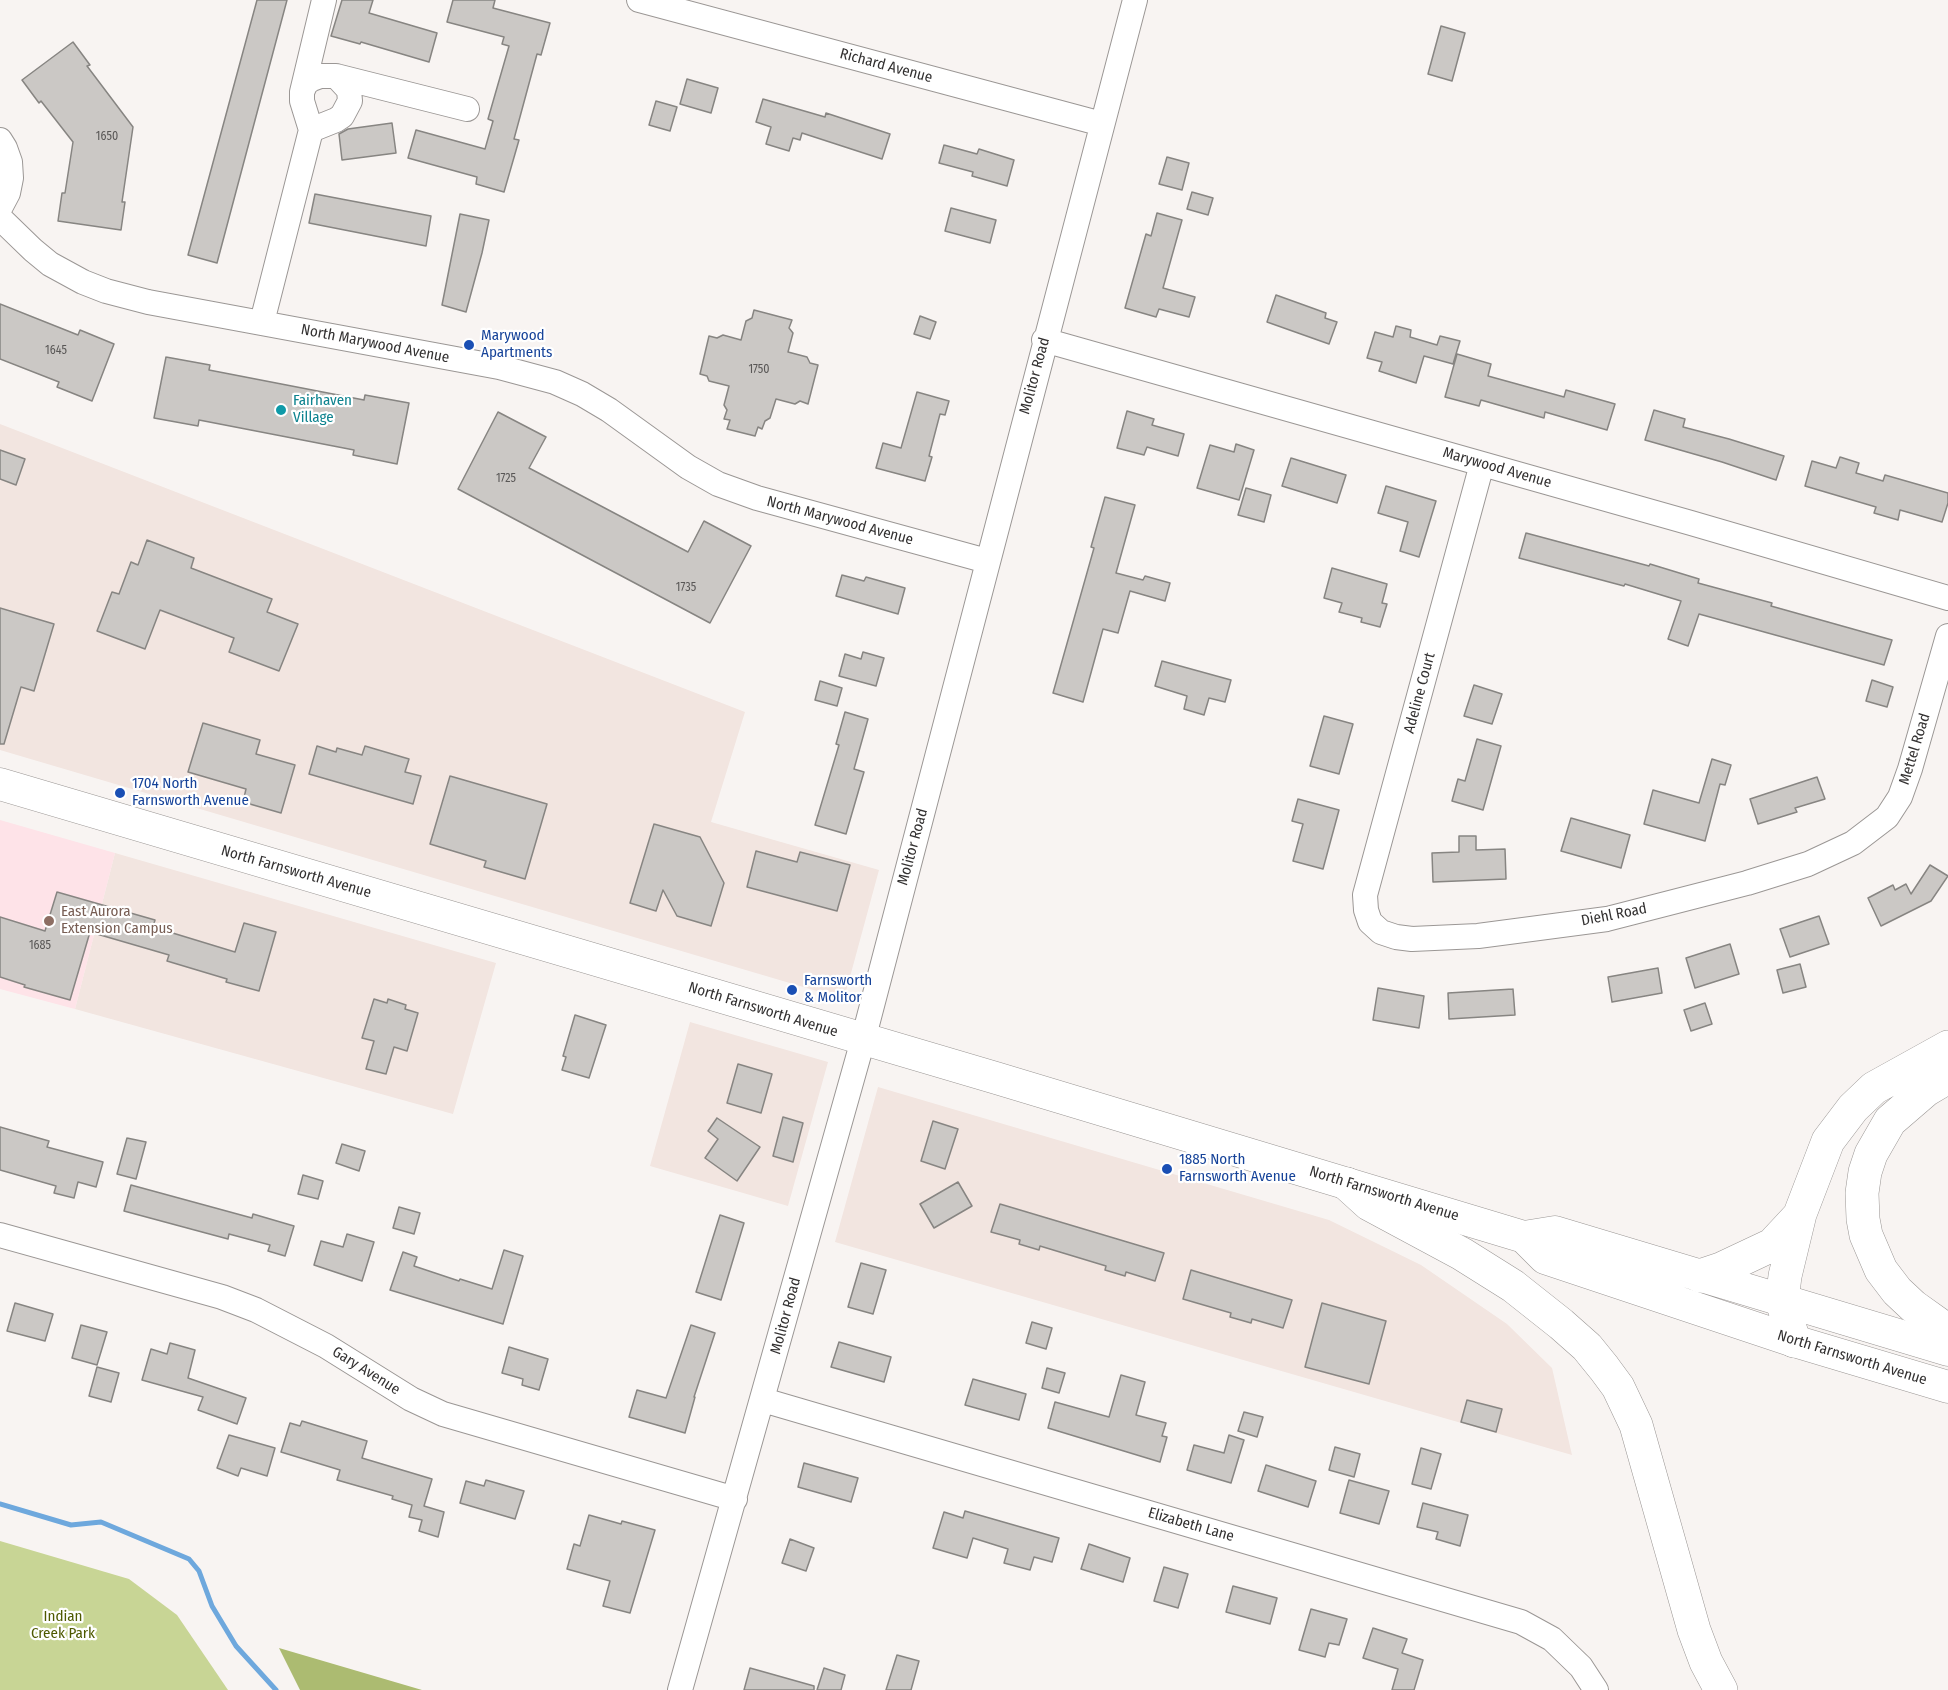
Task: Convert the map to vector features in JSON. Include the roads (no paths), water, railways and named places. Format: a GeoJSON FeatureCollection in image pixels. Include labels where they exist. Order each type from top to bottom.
{"type":"FeatureCollection","features":[{"type":"Feature","properties":{"kind":"highway"},"geometry":{"type":"LineString","coordinates":[[1794,1341],[1782,1301],[1785,1276],[1800,1214],[1828,1141],[1853,1108],[1874,1088],[1948,1047]]}},
{"type":"Feature","properties":{"kind":"highway"},"geometry":{"type":"LineString","coordinates":[[1948,1077],[1926,1090],[1890,1121],[1871,1154],[1862,1192],[1866,1234],[1881,1270],[1897,1291],[1913,1306],[1948,1331]]}},
{"type":"Feature","properties":{"kind":"highway"},"geometry":{"type":"LineString","coordinates":[[1347,1184],[1369,1204],[1462,1254],[1513,1286],[1587,1347],[1604,1368],[1618,1387],[1635,1425],[1695,1630],[1706,1662],[1721,1690]]}},
{"type":"Feature","properties":{"kind":"highway"},"geometry":{"type":"LineString","coordinates":[[1700,1276],[1721,1269],[1772,1245],[1800,1214]]}},
{"type":"Feature","properties":{"kind":"main road","name":"North Farnsworth Avenue"},"geometry":{"type":"LineString","coordinates":[[0,784],[1524,1237],[1556,1232],[1948,1350]]}},
{"type":"Feature","properties":{"kind":"main road","name":"North Farnsworth Avenue"},"geometry":{"type":"LineString","coordinates":[[1524,1237],[1545,1258],[1794,1341],[1948,1387]]}},
{"type":"Feature","properties":{"kind":"street"},"geometry":{"type":"LineString","coordinates":[[262,322],[311,130],[302,101],[302,92],[324,0]]}},
{"type":"Feature","properties":{"kind":"street","name":"Richard Avenue"},"geometry":{"type":"LineString","coordinates":[[639,0],[1102,124]]}},
{"type":"Feature","properties":{"kind":"street","name":"Molitor Road"},"geometry":{"type":"LineString","coordinates":[[680,1690],[862,1040],[1135,0]]}},
{"type":"Feature","properties":{"kind":"street"},"geometry":{"type":"LineString","coordinates":[[302,92],[306,83],[312,79],[320,76],[336,76],[467,109]]}},
{"type":"Feature","properties":{"kind":"street"},"geometry":{"type":"LineString","coordinates":[[311,130],[336,120],[348,108],[349,90],[336,76]]}},
{"type":"Feature","properties":{"kind":"street"},"geometry":{"type":"LineString","coordinates":[[0,140],[10,162],[11,178],[8,193],[0,208]]}},
{"type":"Feature","properties":{"kind":"street","name":"North Marywood Avenue"},"geometry":{"type":"LineString","coordinates":[[0,218],[50,264],[83,282],[130,298],[499,367],[555,382],[609,410],[688,468],[718,484],[757,498],[987,561]]}},
{"type":"Feature","properties":{"kind":"street","name":"Marywood Avenue"},"geometry":{"type":"LineString","coordinates":[[1044,340],[1948,598]]}},
{"type":"Feature","properties":{"kind":"street","name":"Adeline Court"},"geometry":{"type":"LineString","coordinates":[[1371,922],[1366,910],[1365,895],[1482,464]]}},
{"type":"Feature","properties":{"kind":"street","name":"Mettel Road"},"geometry":{"type":"LineString","coordinates":[[1853,843],[1887,817],[1900,798],[1911,769],[1948,636]]}},
{"type":"Feature","properties":{"kind":"street","name":"Diehl Road"},"geometry":{"type":"LineString","coordinates":[[1371,922],[1381,932],[1412,939],[1478,936],[1607,919],[1747,883],[1808,864],[1853,843]]}},
{"type":"Feature","properties":{"kind":"street","name":"Gary Avenue"},"geometry":{"type":"LineString","coordinates":[[0,1235],[222,1297],[256,1310],[326,1346],[411,1399],[443,1414],[735,1499]]}},
{"type":"Feature","properties":{"kind":"street","name":"Elizabeth Lane"},"geometry":{"type":"LineString","coordinates":[[763,1400],[1521,1622],[1552,1639],[1581,1666],[1596,1690]]}},
{"type":"Feature","properties":{"kind":"waterway"},"geometry":{"type":"LineString","coordinates":[[0,1504],[71,1525],[101,1522],[189,1559],[199,1571],[212,1606],[236,1646],[276,1690]]}},
{"type":"Feature","properties":{"kind":"place","name":"Marywood Apartments"},"geometry":{"type":"Point","coordinates":[469,345]}},
{"type":"Feature","properties":{"kind":"place","name":"Fairhaven Village"},"geometry":{"type":"Point","coordinates":[281,410]}},
{"type":"Feature","properties":{"kind":"place","name":"1704 North Farnsworth Avenue"},"geometry":{"type":"Point","coordinates":[120,793]}},
{"type":"Feature","properties":{"kind":"place","name":"East Aurora Extension Campus"},"geometry":{"type":"Point","coordinates":[49,921]}},
{"type":"Feature","properties":{"kind":"place","name":"Farnsworth & Molitor"},"geometry":{"type":"Point","coordinates":[792,990]}},
{"type":"Feature","properties":{"kind":"place","name":"1885 North Farnsworth Avenue"},"geometry":{"type":"Point","coordinates":[1167,1169]}},
{"type":"Feature","properties":{"kind":"park label","name":"Indian Creek Park"},"geometry":{"type":"Point","coordinates":[63,1626]}}]}
